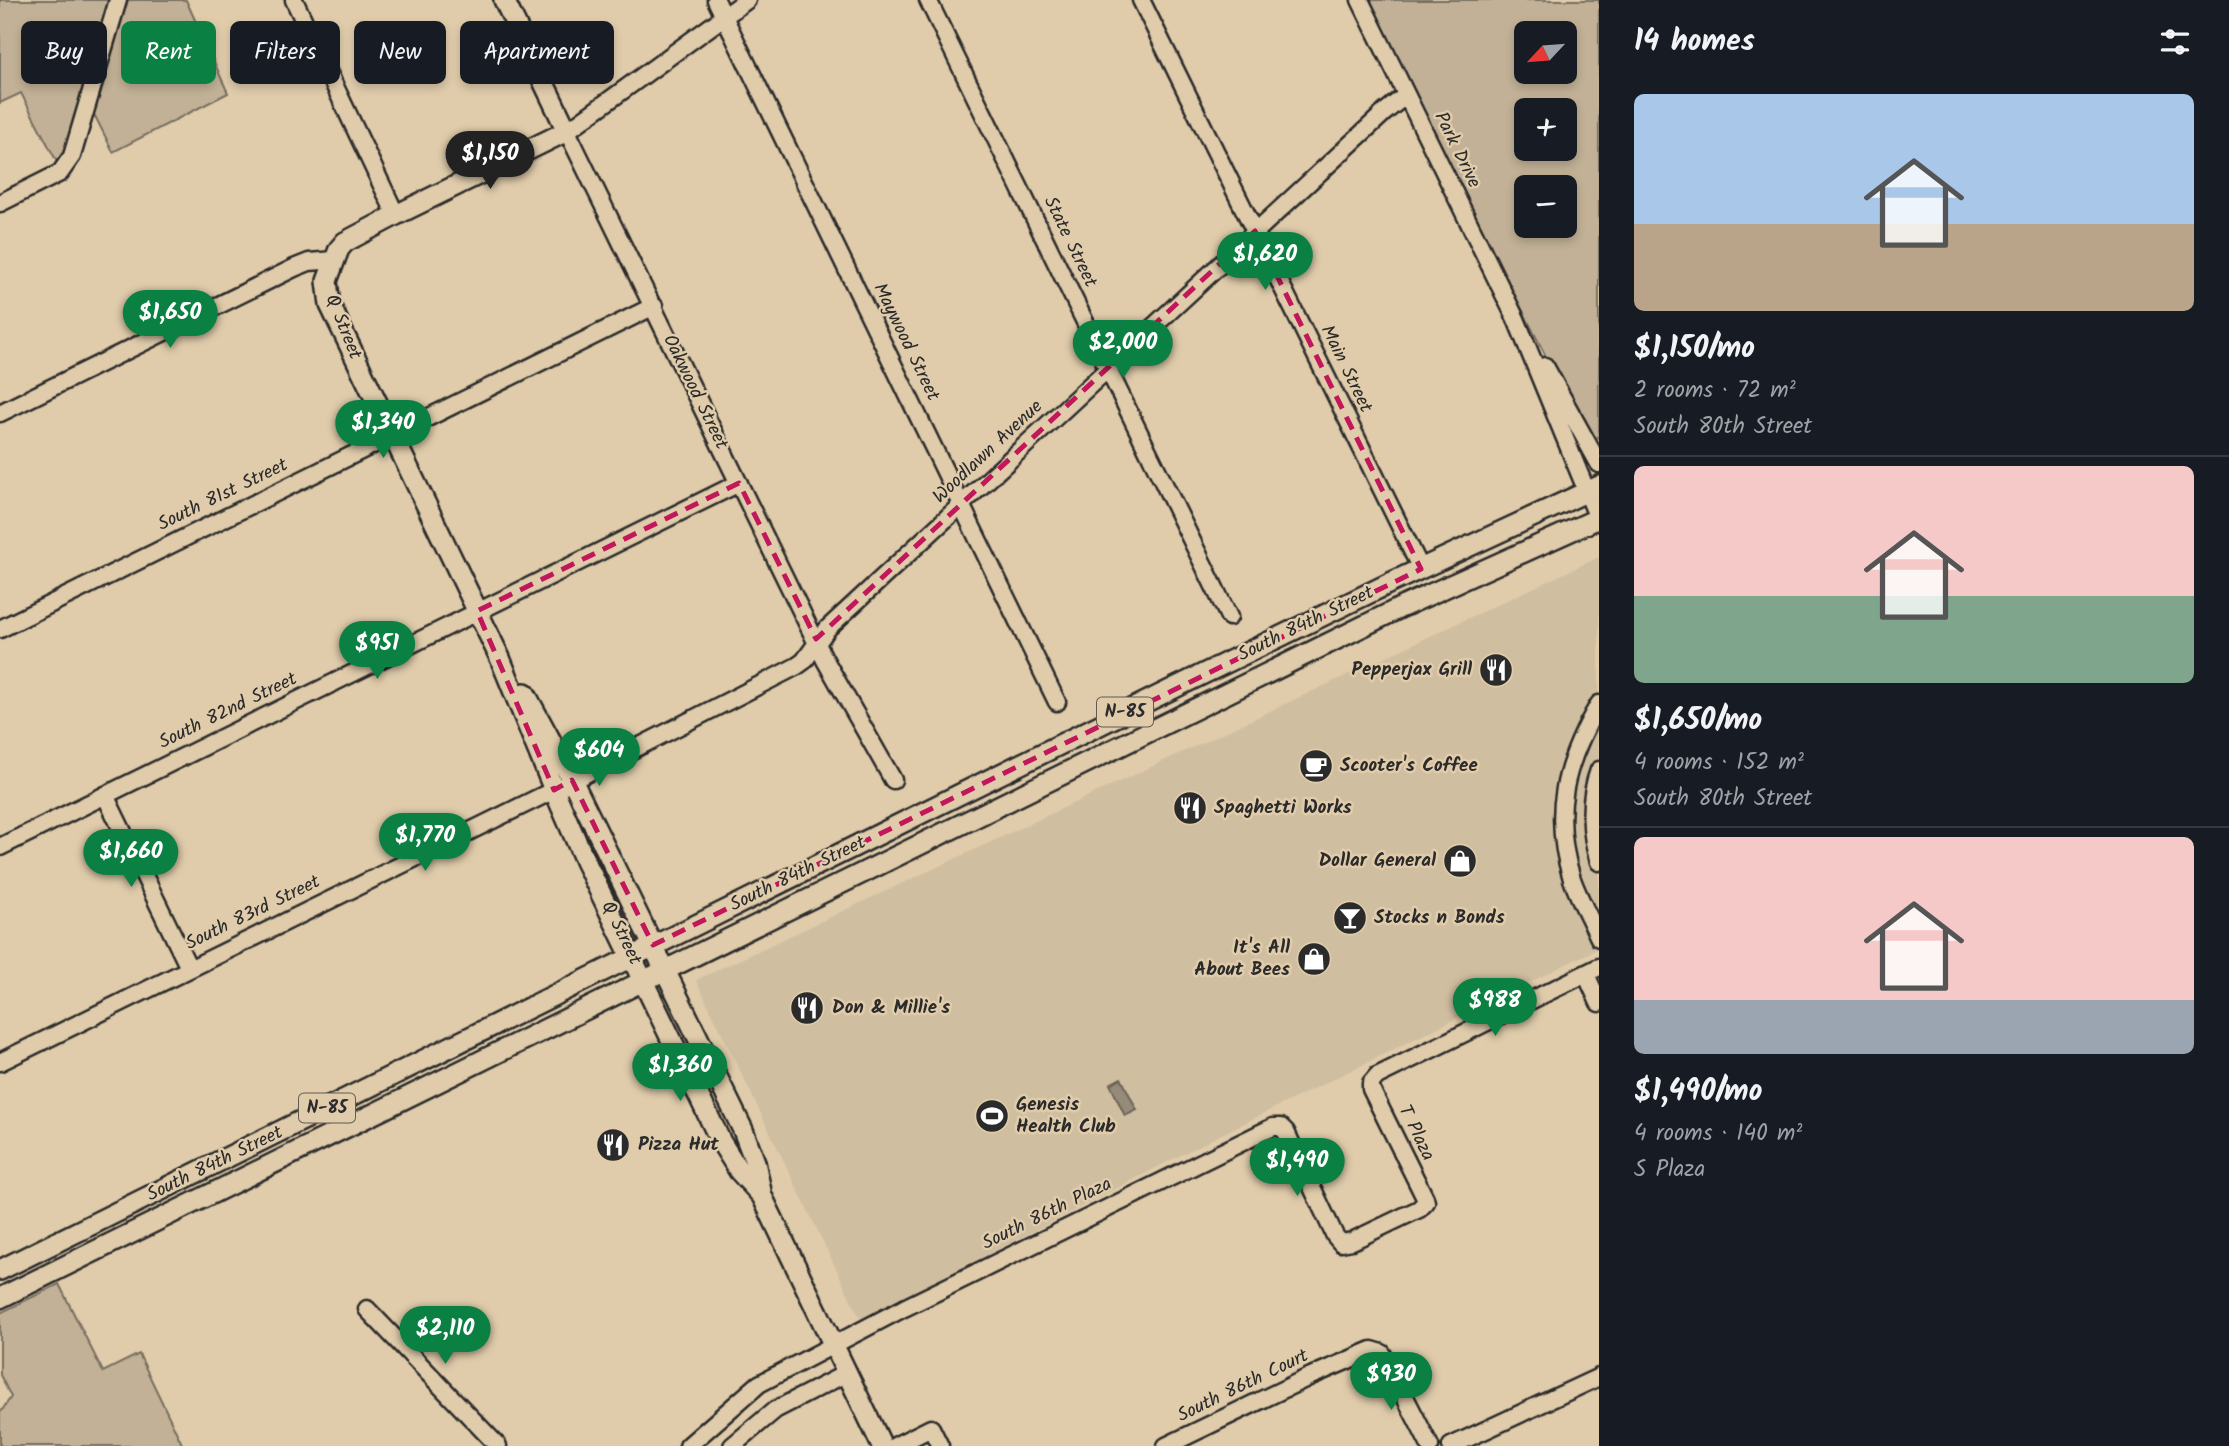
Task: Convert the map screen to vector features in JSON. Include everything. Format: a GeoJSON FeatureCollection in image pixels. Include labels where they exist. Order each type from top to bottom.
{"type":"FeatureCollection","features":[{"type":"Feature","properties":{"kind":"main road","name":"Oakwood Street"},"geometry":{"type":"LineString","coordinates":[[504,0],[567,131]]}},
{"type":"Feature","properties":{"kind":"main road"},"geometry":{"type":"LineString","coordinates":[[335,260],[345,242],[567,131]]}},
{"type":"Feature","properties":{"kind":"main road","name":"Q Street"},"geometry":{"type":"LineString","coordinates":[[335,260],[327,281],[330,305],[500,658],[554,790],[721,1142],[739,1171],[762,1196]]}},
{"type":"Feature","properties":{"kind":"main road","name":"South 84th Street"},"geometry":{"type":"LineString","coordinates":[[0,1270],[632,955],[1421,569],[1593,489]]}},
{"type":"Feature","properties":{"kind":"main road","name":"South 84th Street"},"geometry":{"type":"LineString","coordinates":[[0,1298],[1402,607],[1599,519]]}},
{"type":"Feature","properties":{"kind":"main road","name":"Q Street"},"geometry":{"type":"LineString","coordinates":[[500,658],[531,702],[665,968],[743,1130],[755,1162],[762,1196],[882,1446]]}},
{"type":"Feature","properties":{"kind":"street"},"geometry":{"type":"LineString","coordinates":[[0,203],[66,168],[72,156],[118,0]]}},
{"type":"Feature","properties":{"kind":"street"},"geometry":{"type":"LineString","coordinates":[[293,0],[396,215]]}},
{"type":"Feature","properties":{"kind":"street","name":"Maywood Street"},"geometry":{"type":"LineString","coordinates":[[716,0],[1057,702]]}},
{"type":"Feature","properties":{"kind":"street"},"geometry":{"type":"LineString","coordinates":[[567,131],[747,0]]}},
{"type":"Feature","properties":{"kind":"street","name":"State Street"},"geometry":{"type":"LineString","coordinates":[[928,0],[1228,617]]}},
{"type":"Feature","properties":{"kind":"street","name":"Main Street"},"geometry":{"type":"LineString","coordinates":[[1141,0],[1421,569]]}},
{"type":"Feature","properties":{"kind":"street","name":"Park Drive"},"geometry":{"type":"LineString","coordinates":[[1360,0],[1516,319],[1593,489],[1599,519]]}},
{"type":"Feature","properties":{"kind":"street","name":"Woodlawn Avenue"},"geometry":{"type":"LineString","coordinates":[[817,643],[828,628],[1406,94]]}},
{"type":"Feature","properties":{"kind":"street","name":"Oakwood Street"},"geometry":{"type":"LineString","coordinates":[[567,131],[817,643],[893,780]]}},
{"type":"Feature","properties":{"kind":"street"},"geometry":{"type":"LineString","coordinates":[[0,413],[294,268],[309,262],[335,260]]}},
{"type":"Feature","properties":{"kind":"street","name":"South 81st Street"},"geometry":{"type":"LineString","coordinates":[[0,629],[654,306]]}},
{"type":"Feature","properties":{"kind":"street","name":"Park Drive"},"geometry":{"type":"LineString","coordinates":[[1516,319],[1567,403],[1599,464]]}},
{"type":"Feature","properties":{"kind":"street","name":"South 82nd Street"},"geometry":{"type":"LineString","coordinates":[[0,847],[738,483]]}},
{"type":"Feature","properties":{"kind":"street","name":"South 83rd Street"},"geometry":{"type":"LineString","coordinates":[[0,1062],[554,790],[797,666],[817,643]]}},
{"type":"Feature","properties":{"kind":"street"},"geometry":{"type":"LineString","coordinates":[[1599,704],[1572,755],[1563,809],[1572,879],[1599,938]]}},
{"type":"Feature","properties":{"kind":"street"},"geometry":{"type":"LineString","coordinates":[[1599,771],[1591,809],[1599,862]]}},
{"type":"Feature","properties":{"kind":"street"},"geometry":{"type":"LineString","coordinates":[[105,795],[189,968]]}},
{"type":"Feature","properties":{"kind":"street"},"geometry":{"type":"LineString","coordinates":[[1592,971],[1599,1003]]}},
{"type":"Feature","properties":{"kind":"street","name":"T Plaza"},"geometry":{"type":"LineString","coordinates":[[1341,1243],[1352,1241],[1419,1209],[1426,1202],[1371,1089],[1371,1083],[1377,1076],[1592,971]]}},
{"type":"Feature","properties":{"kind":"street","name":"South 86th Plaza"},"geometry":{"type":"LineString","coordinates":[[693,1444],[759,1384],[833,1344],[1273,1127],[1281,1127],[1286,1132],[1335,1236],[1341,1243]]}},
{"type":"Feature","properties":{"kind":"street"},"geometry":{"type":"LineString","coordinates":[[367,1309],[498,1446]]}},
{"type":"Feature","properties":{"kind":"street","name":"South 86th Court"},"geometry":{"type":"LineString","coordinates":[[1166,1446],[1366,1351],[1376,1350],[1382,1353],[1430,1446]]}},
{"type":"Feature","properties":{"kind":"street"},"geometry":{"type":"LineString","coordinates":[[732,1446],[775,1410],[847,1373]]}},
{"type":"Feature","properties":{"kind":"street"},"geometry":{"type":"LineString","coordinates":[[779,1374],[793,1401]]}},
{"type":"Feature","properties":{"kind":"street"},"geometry":{"type":"LineString","coordinates":[[1451,1446],[1599,1377]]}},
{"type":"Feature","properties":{"kind":"street"},"geometry":{"type":"LineString","coordinates":[[895,1446],[931,1428],[940,1446]]}},
{"type":"Feature","properties":{"kind":"highlighted area"},"geometry":{"type":"Polygon","coordinates":[[[1255,231],[1421,569],[653,945],[572,780],[554,790],[477,611],[739,483],[816,639],[1255,231]]]}},
{"type":"Feature","properties":{"kind":"shaded area"},"geometry":{"type":"Polygon","coordinates":[[[0,0],[186,0],[195,21],[121,21],[121,84],[216,84],[216,66],[228,93],[113,152],[95,116],[79,109],[66,153],[58,164],[21,93],[0,103],[0,0]]]}},
{"type":"Feature","properties":{"kind":"shaded area"},"geometry":{"type":"Polygon","coordinates":[[[1368,0],[1599,0],[1599,438],[1588,434],[1565,394],[1368,0]]]}},
{"type":"Feature","properties":{"kind":"shaded area"},"geometry":{"type":"Polygon","coordinates":[[[1599,557],[1599,948],[1220,1135],[861,1320],[696,980],[1599,557]]]}},
{"type":"Feature","properties":{"kind":"shaded area"},"geometry":{"type":"Polygon","coordinates":[[[1121,1078],[1137,1110],[1125,1116],[1110,1084],[1121,1078]]]}},
{"type":"Feature","properties":{"kind":"shaded area"},"geometry":{"type":"Polygon","coordinates":[[[59,1284],[103,1372],[139,1354],[183,1446],[0,1446],[0,1413],[11,1397],[0,1375],[0,1313],[59,1284]]]}},
{"type":"Feature","properties":{"kind":"place","name":"Pepperjax Grill"},"geometry":{"type":"Point","coordinates":[1496,670]}},
{"type":"Feature","properties":{"kind":"place","name":"Scooter's Coffee"},"geometry":{"type":"Point","coordinates":[1316,766]}},
{"type":"Feature","properties":{"kind":"place","name":"Spaghetti Works"},"geometry":{"type":"Point","coordinates":[1190,808]}},
{"type":"Feature","properties":{"kind":"place","name":"Dollar General"},"geometry":{"type":"Point","coordinates":[1460,861]}},
{"type":"Feature","properties":{"kind":"place","name":"Stocks n Bonds"},"geometry":{"type":"Point","coordinates":[1350,918]}},
{"type":"Feature","properties":{"kind":"place","name":"It's All About Bees"},"geometry":{"type":"Point","coordinates":[1314,959]}},
{"type":"Feature","properties":{"kind":"place","name":"Don & Millie's"},"geometry":{"type":"Point","coordinates":[807,1008]}},
{"type":"Feature","properties":{"kind":"place","name":"Genesis Health Club"},"geometry":{"type":"Point","coordinates":[992,1116]}},
{"type":"Feature","properties":{"kind":"place","name":"Pizza Hut"},"geometry":{"type":"Point","coordinates":[613,1145]}}]}
